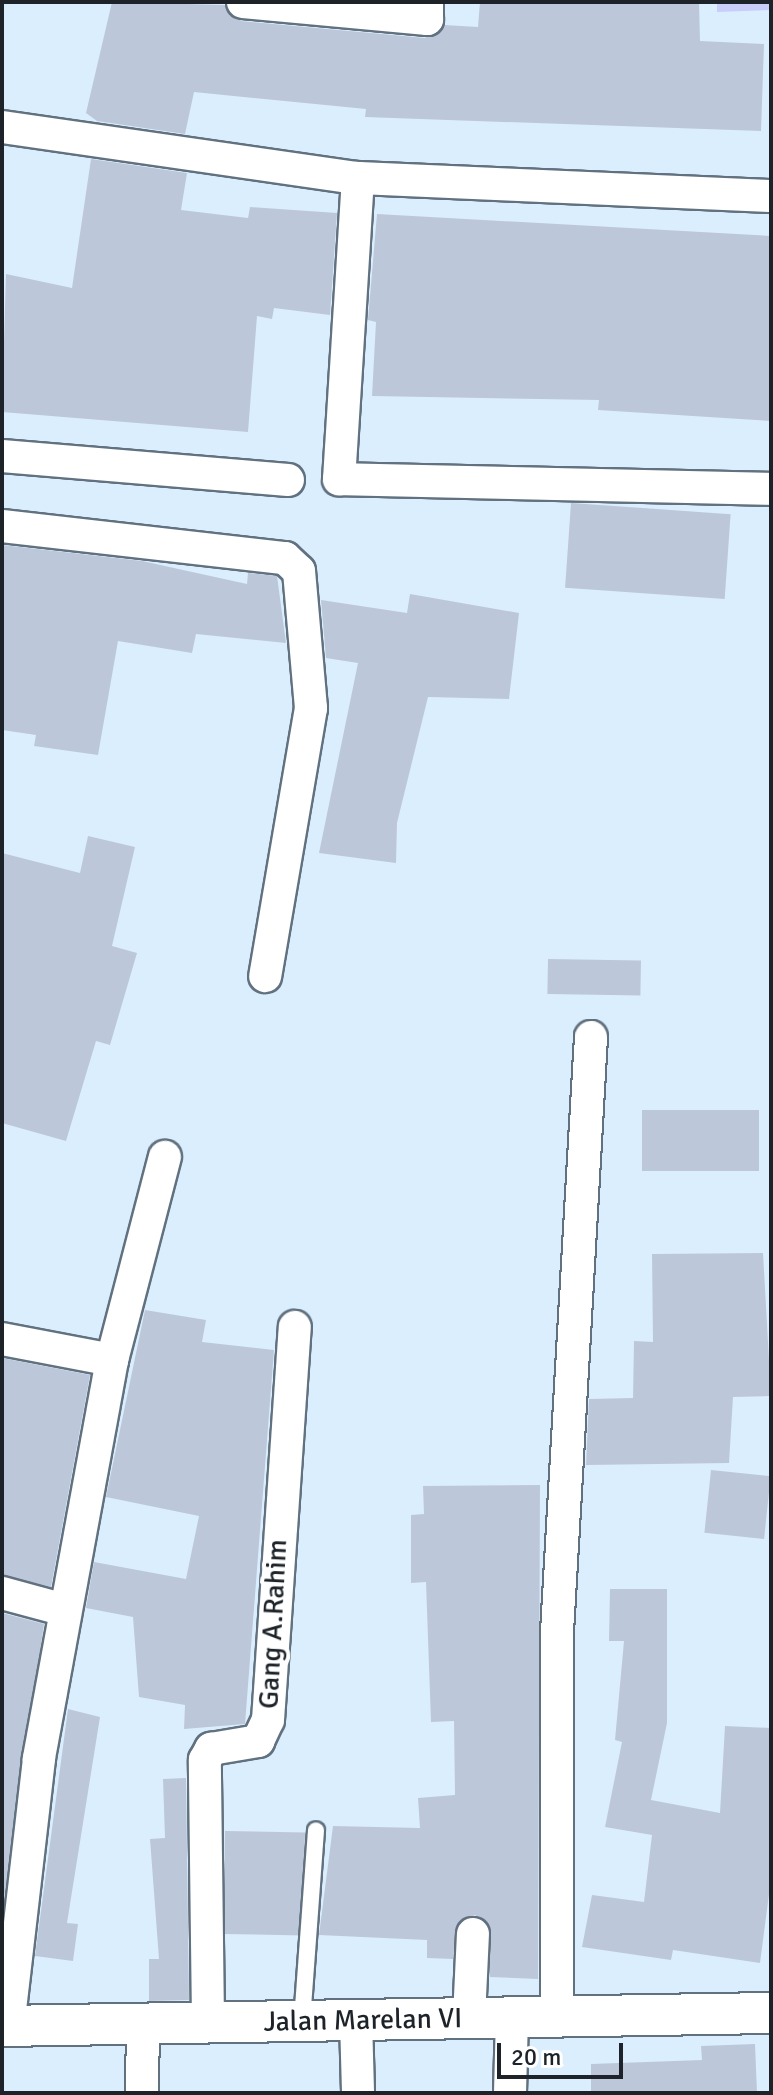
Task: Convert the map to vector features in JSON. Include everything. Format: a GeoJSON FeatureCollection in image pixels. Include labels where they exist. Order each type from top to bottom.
{"type":"FeatureCollection","features":[{"type":"Feature","properties":{"kind":"street"},"geometry":{"type":"LineString","coordinates":[[243,2],[427,19],[427,2]]}},
{"type":"Feature","properties":{"kind":"street"},"geometry":{"type":"LineString","coordinates":[[2,127],[358,178],[771,196]]}},
{"type":"Feature","properties":{"kind":"street"},"geometry":{"type":"LineString","coordinates":[[358,178],[339,479],[771,489]]}},
{"type":"Feature","properties":{"kind":"street"},"geometry":{"type":"LineString","coordinates":[[2,456],[288,480]]}},
{"type":"Feature","properties":{"kind":"street"},"geometry":{"type":"LineString","coordinates":[[2,526],[285,558],[299,571],[311,708],[265,976]]}},
{"type":"Feature","properties":{"kind":"street"},"geometry":{"type":"LineString","coordinates":[[557,2016],[557,1632],[591,1037]]}},
{"type":"Feature","properties":{"kind":"street"},"geometry":{"type":"LineString","coordinates":[[5,2026],[24,1859],[65,1610],[112,1360],[165,1157]]}},
{"type":"Feature","properties":{"kind":"street","name":"Gang A.Rahim"},"geometry":{"type":"LineString","coordinates":[[208,2022],[205,1760],[211,1749],[258,1741],[268,1720],[295,1327]]}},
{"type":"Feature","properties":{"kind":"street"},"geometry":{"type":"LineString","coordinates":[[2,1339],[112,1360]]}},
{"type":"Feature","properties":{"kind":"street"},"geometry":{"type":"LineString","coordinates":[[2,1593],[65,1610]]}},
{"type":"Feature","properties":{"kind":"street"},"geometry":{"type":"LineString","coordinates":[[469,2018],[473,1934]]}},
{"type":"Feature","properties":{"kind":"street","name":"Jalan Marelan VI"},"geometry":{"type":"LineString","coordinates":[[5,2026],[771,2013]]}},
{"type":"Feature","properties":{"kind":"street"},"geometry":{"type":"LineString","coordinates":[[510,2093],[512,2017]]}},
{"type":"Feature","properties":{"kind":"street"},"geometry":{"type":"LineString","coordinates":[[356,2020],[358,2093]]}},
{"type":"Feature","properties":{"kind":"street"},"geometry":{"type":"LineString","coordinates":[[142,2093],[143,2024]]}},
{"type":"Feature","properties":{"kind":"lane"},"geometry":{"type":"LineString","coordinates":[[302,2021],[316,1831]]}},
{"type":"Feature","properties":{"kind":"shaded area"},"geometry":{"type":"Polygon","coordinates":[[[717,2],[771,2],[771,10],[717,12],[717,2]]]}},
{"type":"Feature","properties":{"kind":"building"},"geometry":{"type":"Polygon","coordinates":[[[112,2],[225,5],[241,21],[425,38],[444,25],[478,27],[480,2],[699,2],[700,41],[764,44],[761,131],[365,117],[366,109],[194,92],[185,134],[97,121],[86,113],[112,2]]]}},
{"type":"Feature","properties":{"kind":"building"},"geometry":{"type":"Polygon","coordinates":[[[91,159],[187,173],[181,210],[248,218],[250,207],[337,213],[330,315],[274,308],[272,319],[257,316],[248,432],[2,412],[6,274],[72,288],[91,159]]]}},
{"type":"Feature","properties":{"kind":"building"},"geometry":{"type":"Polygon","coordinates":[[[377,214],[771,236],[771,421],[598,410],[599,400],[372,396],[376,322],[368,320],[377,214]]]}},
{"type":"Feature","properties":{"kind":"building"},"geometry":{"type":"Polygon","coordinates":[[[571,503],[731,514],[725,599],[565,588],[571,503]]]}},
{"type":"Feature","properties":{"kind":"building"},"geometry":{"type":"Polygon","coordinates":[[[2,545],[142,561],[247,584],[248,573],[277,576],[286,643],[196,634],[192,653],[118,641],[98,755],[34,746],[36,735],[2,730],[2,545]]]}},
{"type":"Feature","properties":{"kind":"building"},"geometry":{"type":"Polygon","coordinates":[[[410,594],[519,613],[509,699],[428,697],[397,823],[396,863],[319,853],[358,663],[326,658],[321,600],[407,613],[410,594]]]}},
{"type":"Feature","properties":{"kind":"building"},"geometry":{"type":"Polygon","coordinates":[[[88,836],[135,847],[112,946],[137,953],[110,1045],[96,1041],[66,1141],[2,1123],[2,853],[80,873],[88,836]]]}},
{"type":"Feature","properties":{"kind":"building"},"geometry":{"type":"Polygon","coordinates":[[[548,959],[641,961],[640,996],[547,994],[548,959]]]}},
{"type":"Feature","properties":{"kind":"building"},"geometry":{"type":"Polygon","coordinates":[[[642,1110],[759,1110],[759,1171],[642,1171],[642,1110]]]}},
{"type":"Feature","properties":{"kind":"building"},"geometry":{"type":"Polygon","coordinates":[[[763,1253],[771,1396],[733,1397],[729,1463],[586,1465],[589,1399],[633,1398],[634,1341],[653,1342],[652,1254],[763,1253]]]}},
{"type":"Feature","properties":{"kind":"building"},"geometry":{"type":"Polygon","coordinates":[[[145,1310],[206,1320],[202,1342],[274,1350],[245,1724],[184,1729],[185,1705],[139,1697],[133,1617],[86,1608],[94,1562],[186,1579],[199,1516],[106,1497],[145,1310]]]}},
{"type":"Feature","properties":{"kind":"building"},"geometry":{"type":"Polygon","coordinates":[[[2,1358],[90,1375],[51,1587],[2,1575],[2,1358]]]}},
{"type":"Feature","properties":{"kind":"building"},"geometry":{"type":"Polygon","coordinates":[[[711,1470],[771,1476],[764,1539],[704,1533],[711,1470]]]}},
{"type":"Feature","properties":{"kind":"building"},"geometry":{"type":"Polygon","coordinates":[[[540,1485],[538,1979],[490,1977],[490,1926],[475,1915],[457,1924],[453,1959],[427,1958],[427,1940],[319,1935],[333,1826],[420,1828],[418,1798],[455,1795],[454,1721],[431,1722],[426,1582],[411,1583],[411,1515],[424,1514],[423,1486],[540,1485]]]}},
{"type":"Feature","properties":{"kind":"building"},"geometry":{"type":"Polygon","coordinates":[[[610,1589],[667,1589],[667,1723],[651,1800],[720,1813],[725,1726],[771,1728],[771,1879],[760,1963],[673,1950],[671,1960],[582,1947],[592,1895],[644,1902],[652,1835],[605,1827],[622,1742],[615,1740],[624,1641],[609,1641],[610,1589]]]}},
{"type":"Feature","properties":{"kind":"building"},"geometry":{"type":"Polygon","coordinates":[[[2,1613],[44,1624],[2,1913],[2,1613]]]}},
{"type":"Feature","properties":{"kind":"building"},"geometry":{"type":"Polygon","coordinates":[[[68,1709],[100,1717],[67,1923],[78,1924],[73,1961],[35,1956],[68,1709]]]}},
{"type":"Feature","properties":{"kind":"building"},"geometry":{"type":"Polygon","coordinates":[[[186,1778],[189,2000],[149,2001],[149,1959],[159,1959],[150,1839],[165,1838],[163,1779],[186,1778]]]}},
{"type":"Feature","properties":{"kind":"building"},"geometry":{"type":"Polygon","coordinates":[[[225,1831],[305,1832],[303,1935],[223,1934],[225,1831]]]}},
{"type":"Feature","properties":{"kind":"building"},"geometry":{"type":"Polygon","coordinates":[[[755,2044],[757,2093],[591,2093],[591,2064],[702,2060],[701,2046],[755,2044]]]}}]}
